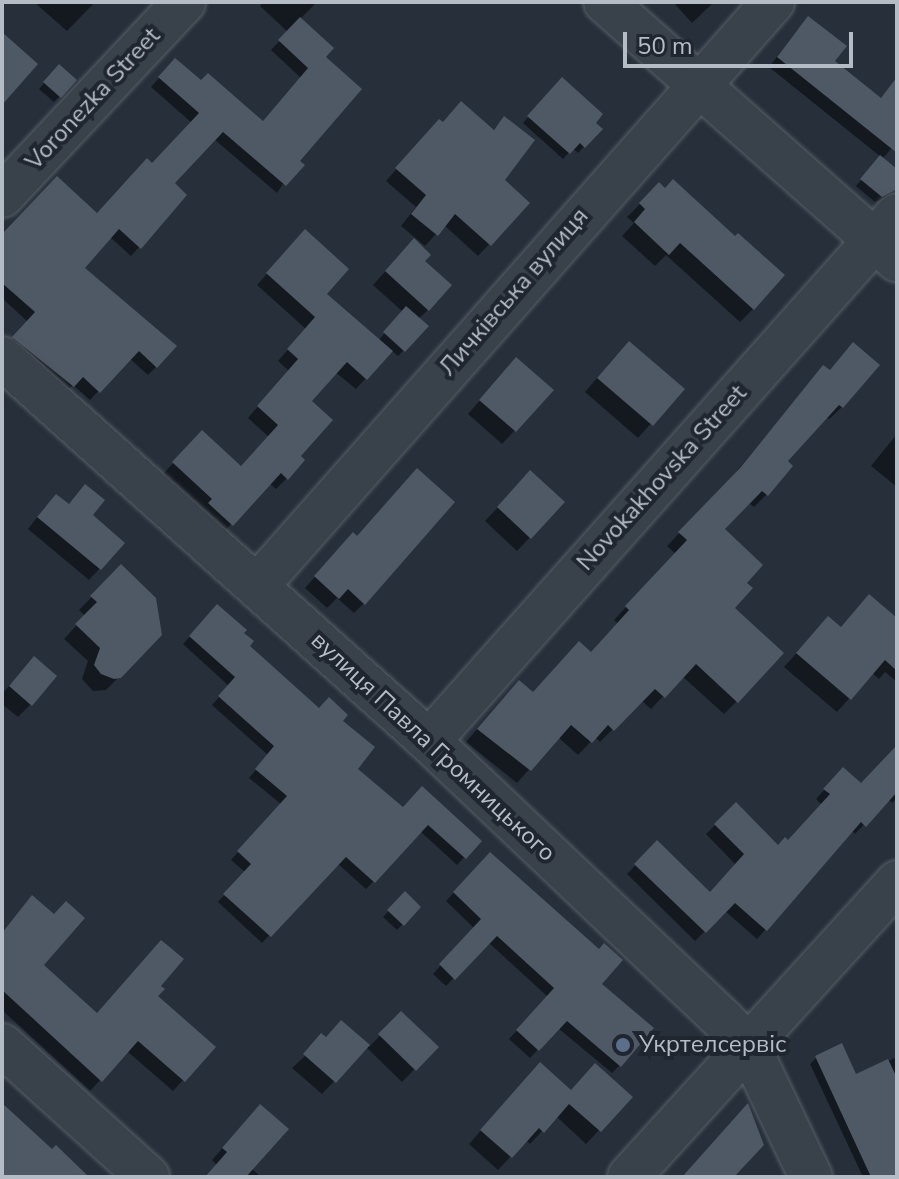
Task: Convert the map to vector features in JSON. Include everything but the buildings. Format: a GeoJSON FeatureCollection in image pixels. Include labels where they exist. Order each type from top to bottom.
{"type":"FeatureCollection","features":[{"type":"Feature","properties":{"kind":"street","name":"Voronezka Street"},"geometry":{"type":"LineString","coordinates":[[2,196],[184,2]]}},
{"type":"Feature","properties":{"kind":"street"},"geometry":{"type":"LineString","coordinates":[[605,2],[696,85],[889,238]]}},
{"type":"Feature","properties":{"kind":"street","name":"Личківська вулиця"},"geometry":{"type":"LineString","coordinates":[[258,585],[696,85],[773,2]]}},
{"type":"Feature","properties":{"kind":"street","name":"Novokakhovska Street"},"geometry":{"type":"LineString","coordinates":[[429,741],[889,238]]}},
{"type":"Feature","properties":{"kind":"street","name":"вулиця Павла Громницького"},"geometry":{"type":"LineString","coordinates":[[2,358],[429,741],[748,1045],[811,1177]]}},
{"type":"Feature","properties":{"kind":"street"},"geometry":{"type":"LineString","coordinates":[[629,1177],[897,882]]}},
{"type":"Feature","properties":{"kind":"street"},"geometry":{"type":"LineString","coordinates":[[2,1045],[148,1177]]}},
{"type":"Feature","properties":{"kind":"place","name":"Укртелсервіс"},"geometry":{"type":"Point","coordinates":[623,1045]}}]}
